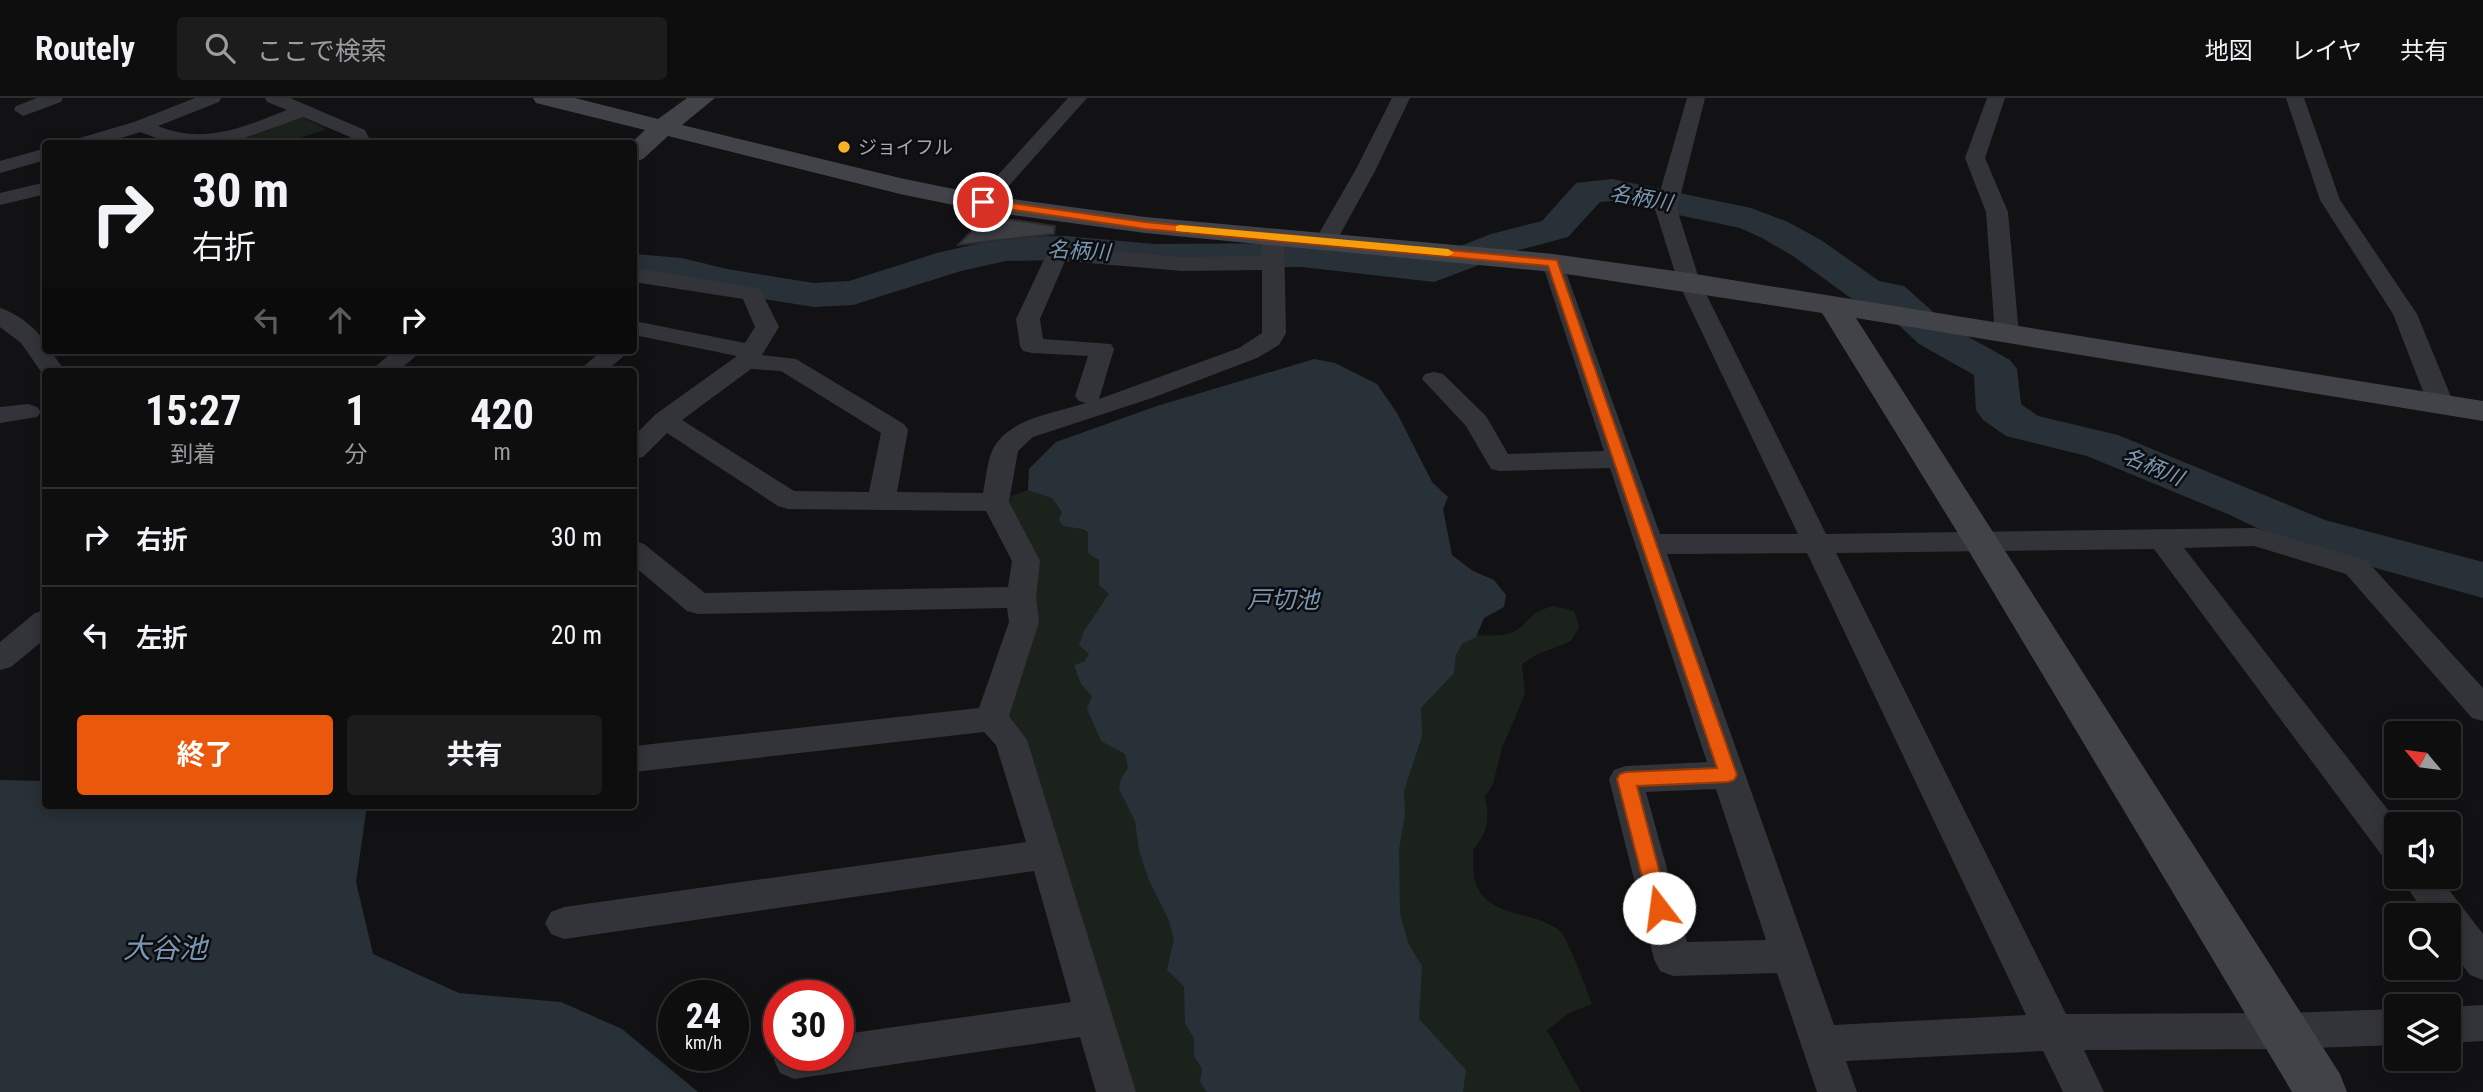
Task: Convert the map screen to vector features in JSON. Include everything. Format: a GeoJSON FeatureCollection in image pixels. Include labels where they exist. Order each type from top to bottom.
{"type":"FeatureCollection","features":[{"type":"Feature","properties":{"kind":"street"},"geometry":{"type":"LineString","coordinates":[[23,110],[54,98]]}},
{"type":"Feature","properties":{"kind":"street"},"geometry":{"type":"LineString","coordinates":[[94,140],[141,126],[212,98]]}},
{"type":"Feature","properties":{"kind":"street"},"geometry":{"type":"LineString","coordinates":[[274,98],[358,134],[360,140]]}},
{"type":"Feature","properties":{"kind":"street"},"geometry":{"type":"LineString","coordinates":[[545,98],[888,184],[983,202],[1145,225],[1274,251]]}},
{"type":"Feature","properties":{"kind":"street"},"geometry":{"type":"LineString","coordinates":[[637,151],[663,127],[703,98]]}},
{"type":"Feature","properties":{"kind":"street"},"geometry":{"type":"LineString","coordinates":[[983,202],[1078,98]]}},
{"type":"Feature","properties":{"kind":"street"},"geometry":{"type":"LineString","coordinates":[[1325,242],[1365,171],[1401,98]]}},
{"type":"Feature","properties":{"kind":"street"},"geometry":{"type":"LineString","coordinates":[[1696,98],[1668,203],[1689,282],[2084,1092]]}},
{"type":"Feature","properties":{"kind":"street"},"geometry":{"type":"LineString","coordinates":[[1995,333],[1997,212],[1975,158],[1996,98]]}},
{"type":"Feature","properties":{"kind":"street"},"geometry":{"type":"LineString","coordinates":[[2295,98],[2330,200],[2405,314],[2441,404]]}},
{"type":"Feature","properties":{"kind":"street"},"geometry":{"type":"LineString","coordinates":[[219,140],[305,110]]}},
{"type":"Feature","properties":{"kind":"street"},"geometry":{"type":"LineString","coordinates":[[141,126],[159,135],[183,140]]}},
{"type":"Feature","properties":{"kind":"street"},"geometry":{"type":"LineString","coordinates":[[0,167],[42,155]]}},
{"type":"Feature","properties":{"kind":"street"},"geometry":{"type":"LineString","coordinates":[[0,200],[42,189]]}},
{"type":"Feature","properties":{"kind":"street"},"geometry":{"type":"LineString","coordinates":[[1088,396],[1102,349],[1032,346],[1028,318],[1057,254],[1182,264],[1325,242],[1553,263],[1689,282],[2483,411]]}},
{"type":"Feature","properties":{"kind":"street"},"geometry":{"type":"LineString","coordinates":[[992,719],[1024,622],[1021,597],[1026,561],[995,502],[1005,451],[1024,432],[1143,393],[1248,353],[1270,340],[1273,333],[1274,251]]}},
{"type":"Feature","properties":{"kind":"street"},"geometry":{"type":"LineString","coordinates":[[1553,263],[1837,1092]]}},
{"type":"Feature","properties":{"kind":"street"},"geometry":{"type":"LineString","coordinates":[[637,275],[752,293],[767,327],[748,356],[665,420],[637,445]]}},
{"type":"Feature","properties":{"kind":"street"},"geometry":{"type":"LineString","coordinates":[[1832,305],[1983,543],[2321,1092]]}},
{"type":"Feature","properties":{"kind":"street"},"geometry":{"type":"LineString","coordinates":[[0,316],[29,338],[51,368]]}},
{"type":"Feature","properties":{"kind":"street"},"geometry":{"type":"LineString","coordinates":[[638,333],[787,364],[895,430],[881,502]]}},
{"type":"Feature","properties":{"kind":"street"},"geometry":{"type":"LineString","coordinates":[[386,368],[405,354]]}},
{"type":"Feature","properties":{"kind":"street"},"geometry":{"type":"LineString","coordinates":[[594,368],[613,354]]}},
{"type":"Feature","properties":{"kind":"street"},"geometry":{"type":"LineString","coordinates":[[1434,379],[1477,422],[1500,463],[1620,459]]}},
{"type":"Feature","properties":{"kind":"street"},"geometry":{"type":"LineString","coordinates":[[0,415],[28,412]]}},
{"type":"Feature","properties":{"kind":"street"},"geometry":{"type":"LineString","coordinates":[[665,420],[788,500],[995,502]]}},
{"type":"Feature","properties":{"kind":"street"},"geometry":{"type":"LineString","coordinates":[[1649,544],[1983,543],[2255,537],[2356,567],[2483,709]]}},
{"type":"Feature","properties":{"kind":"street"},"geometry":{"type":"LineString","coordinates":[[2162,539],[2384,832]]}},
{"type":"Feature","properties":{"kind":"street"},"geometry":{"type":"LineString","coordinates":[[637,553],[698,604],[1021,597]]}},
{"type":"Feature","properties":{"kind":"street"},"geometry":{"type":"LineString","coordinates":[[0,659],[42,624]]}},
{"type":"Feature","properties":{"kind":"street"},"geometry":{"type":"LineString","coordinates":[[637,759],[992,719]]}},
{"type":"Feature","properties":{"kind":"street"},"geometry":{"type":"LineString","coordinates":[[992,719],[1011,740],[1048,854],[1116,1092]]}},
{"type":"Feature","properties":{"kind":"street"},"geometry":{"type":"LineString","coordinates":[[1728,775],[1626,779],[1672,959],[1790,956]]}},
{"type":"Feature","properties":{"kind":"street"},"geometry":{"type":"LineString","coordinates":[[564,923],[1048,854]]}},
{"type":"Feature","properties":{"kind":"street"},"geometry":{"type":"LineString","coordinates":[[2427,889],[2438,903]]}},
{"type":"Feature","properties":{"kind":"street"},"geometry":{"type":"LineString","coordinates":[[2461,933],[2483,963]]}},
{"type":"Feature","properties":{"kind":"street"},"geometry":{"type":"LineString","coordinates":[[854,1052],[1094,1017]]}},
{"type":"Feature","properties":{"kind":"street"},"geometry":{"type":"LineString","coordinates":[[2461,1024],[2483,1023]]}},
{"type":"Feature","properties":{"kind":"street"},"geometry":{"type":"LineString","coordinates":[[1820,1044],[2055,1032],[2283,1031],[2384,1027]]}},
{"type":"Feature","properties":{"kind":"shaded area"},"geometry":{"type":"Polygon","coordinates":[[[297,115],[327,129],[294,140],[230,140],[297,115]]]}},
{"type":"Feature","properties":{"kind":"shaded area"},"geometry":{"type":"Polygon","coordinates":[[[1034,488],[1049,489],[1087,520],[1117,591],[1120,733],[1189,974],[1215,1092],[1132,1092],[1006,715],[1032,630],[1008,508],[1011,496],[1034,488]]]}},
{"type":"Feature","properties":{"kind":"shaded area"},"geometry":{"type":"Polygon","coordinates":[[[1553,606],[1574,611],[1579,627],[1571,641],[1536,655],[1522,664],[1525,694],[1502,748],[1493,784],[1485,797],[1486,825],[1473,850],[1473,870],[1475,882],[1490,903],[1549,924],[1560,931],[1568,944],[1592,1004],[1569,1013],[1547,1030],[1581,1092],[1453,1092],[1407,1018],[1389,912],[1391,835],[1414,714],[1467,635],[1492,636],[1512,633],[1535,614],[1553,606]]]}},
{"type":"Feature","properties":{"kind":"water","name":"戸切池"},"geometry":{"type":"Polygon","coordinates":[[[1314,359],[1335,363],[1377,384],[1397,413],[1432,482],[1448,497],[1443,509],[1452,555],[1473,571],[1494,580],[1506,595],[1504,607],[1484,618],[1476,637],[1462,644],[1456,655],[1454,673],[1421,708],[1422,736],[1404,791],[1405,814],[1399,850],[1400,913],[1408,943],[1422,966],[1419,1019],[1466,1070],[1463,1092],[1207,1092],[1200,1082],[1202,1069],[1194,1056],[1194,1039],[1185,1023],[1184,986],[1167,970],[1174,939],[1169,921],[1148,878],[1139,850],[1135,821],[1119,789],[1121,779],[1128,768],[1125,754],[1101,741],[1087,709],[1092,696],[1081,684],[1074,665],[1084,662],[1089,654],[1079,645],[1084,631],[1109,594],[1099,585],[1099,560],[1088,553],[1088,532],[1063,526],[1059,520],[1062,512],[1052,498],[1028,490],[1029,469],[1056,442],[1157,406],[1314,359]]]}},
{"type":"Feature","properties":{"kind":"water","name":"大谷池"},"geometry":{"type":"Polygon","coordinates":[[[0,780],[42,781],[42,809],[366,809],[356,882],[373,954],[459,993],[561,1002],[622,1029],[658,1059],[658,1071],[673,1071],[698,1092],[0,1092],[0,780]]]}},
{"type":"Feature","properties":{"kind":"building"},"geometry":{"type":"Polygon","coordinates":[[[986,216],[1055,226],[1054,234],[958,245],[986,216]]]}},
{"type":"Feature","properties":{"kind":"waterway","name":"名柄川"},"geometry":{"type":"LineString","coordinates":[[637,266],[682,270],[727,281],[814,295],[853,293],[951,261],[1006,249],[1066,248],[1154,256],[1302,255],[1434,270],[1505,242],[1555,229],[1589,191],[1612,190],[1751,219],[1807,248],[1866,290],[1890,295],[1934,335],[1995,369],[1999,410],[2022,426],[2102,445],[2308,532],[2483,580]]}},
{"type":"Feature","properties":{"kind":"slow traffic"},"geometry":{"type":"LineString","coordinates":[[1180,229],[1448,253]]}},
{"type":"Feature","properties":{"kind":"place","name":"ジョイフル"},"geometry":{"type":"Point","coordinates":[844,147]}},
{"type":"Feature","properties":{"kind":"route"},"geometry":{"type":"LineString","coordinates":[[983,202],[1145,225],[1553,263],[1728,775],[1626,779],[1659,908]]}}]}
